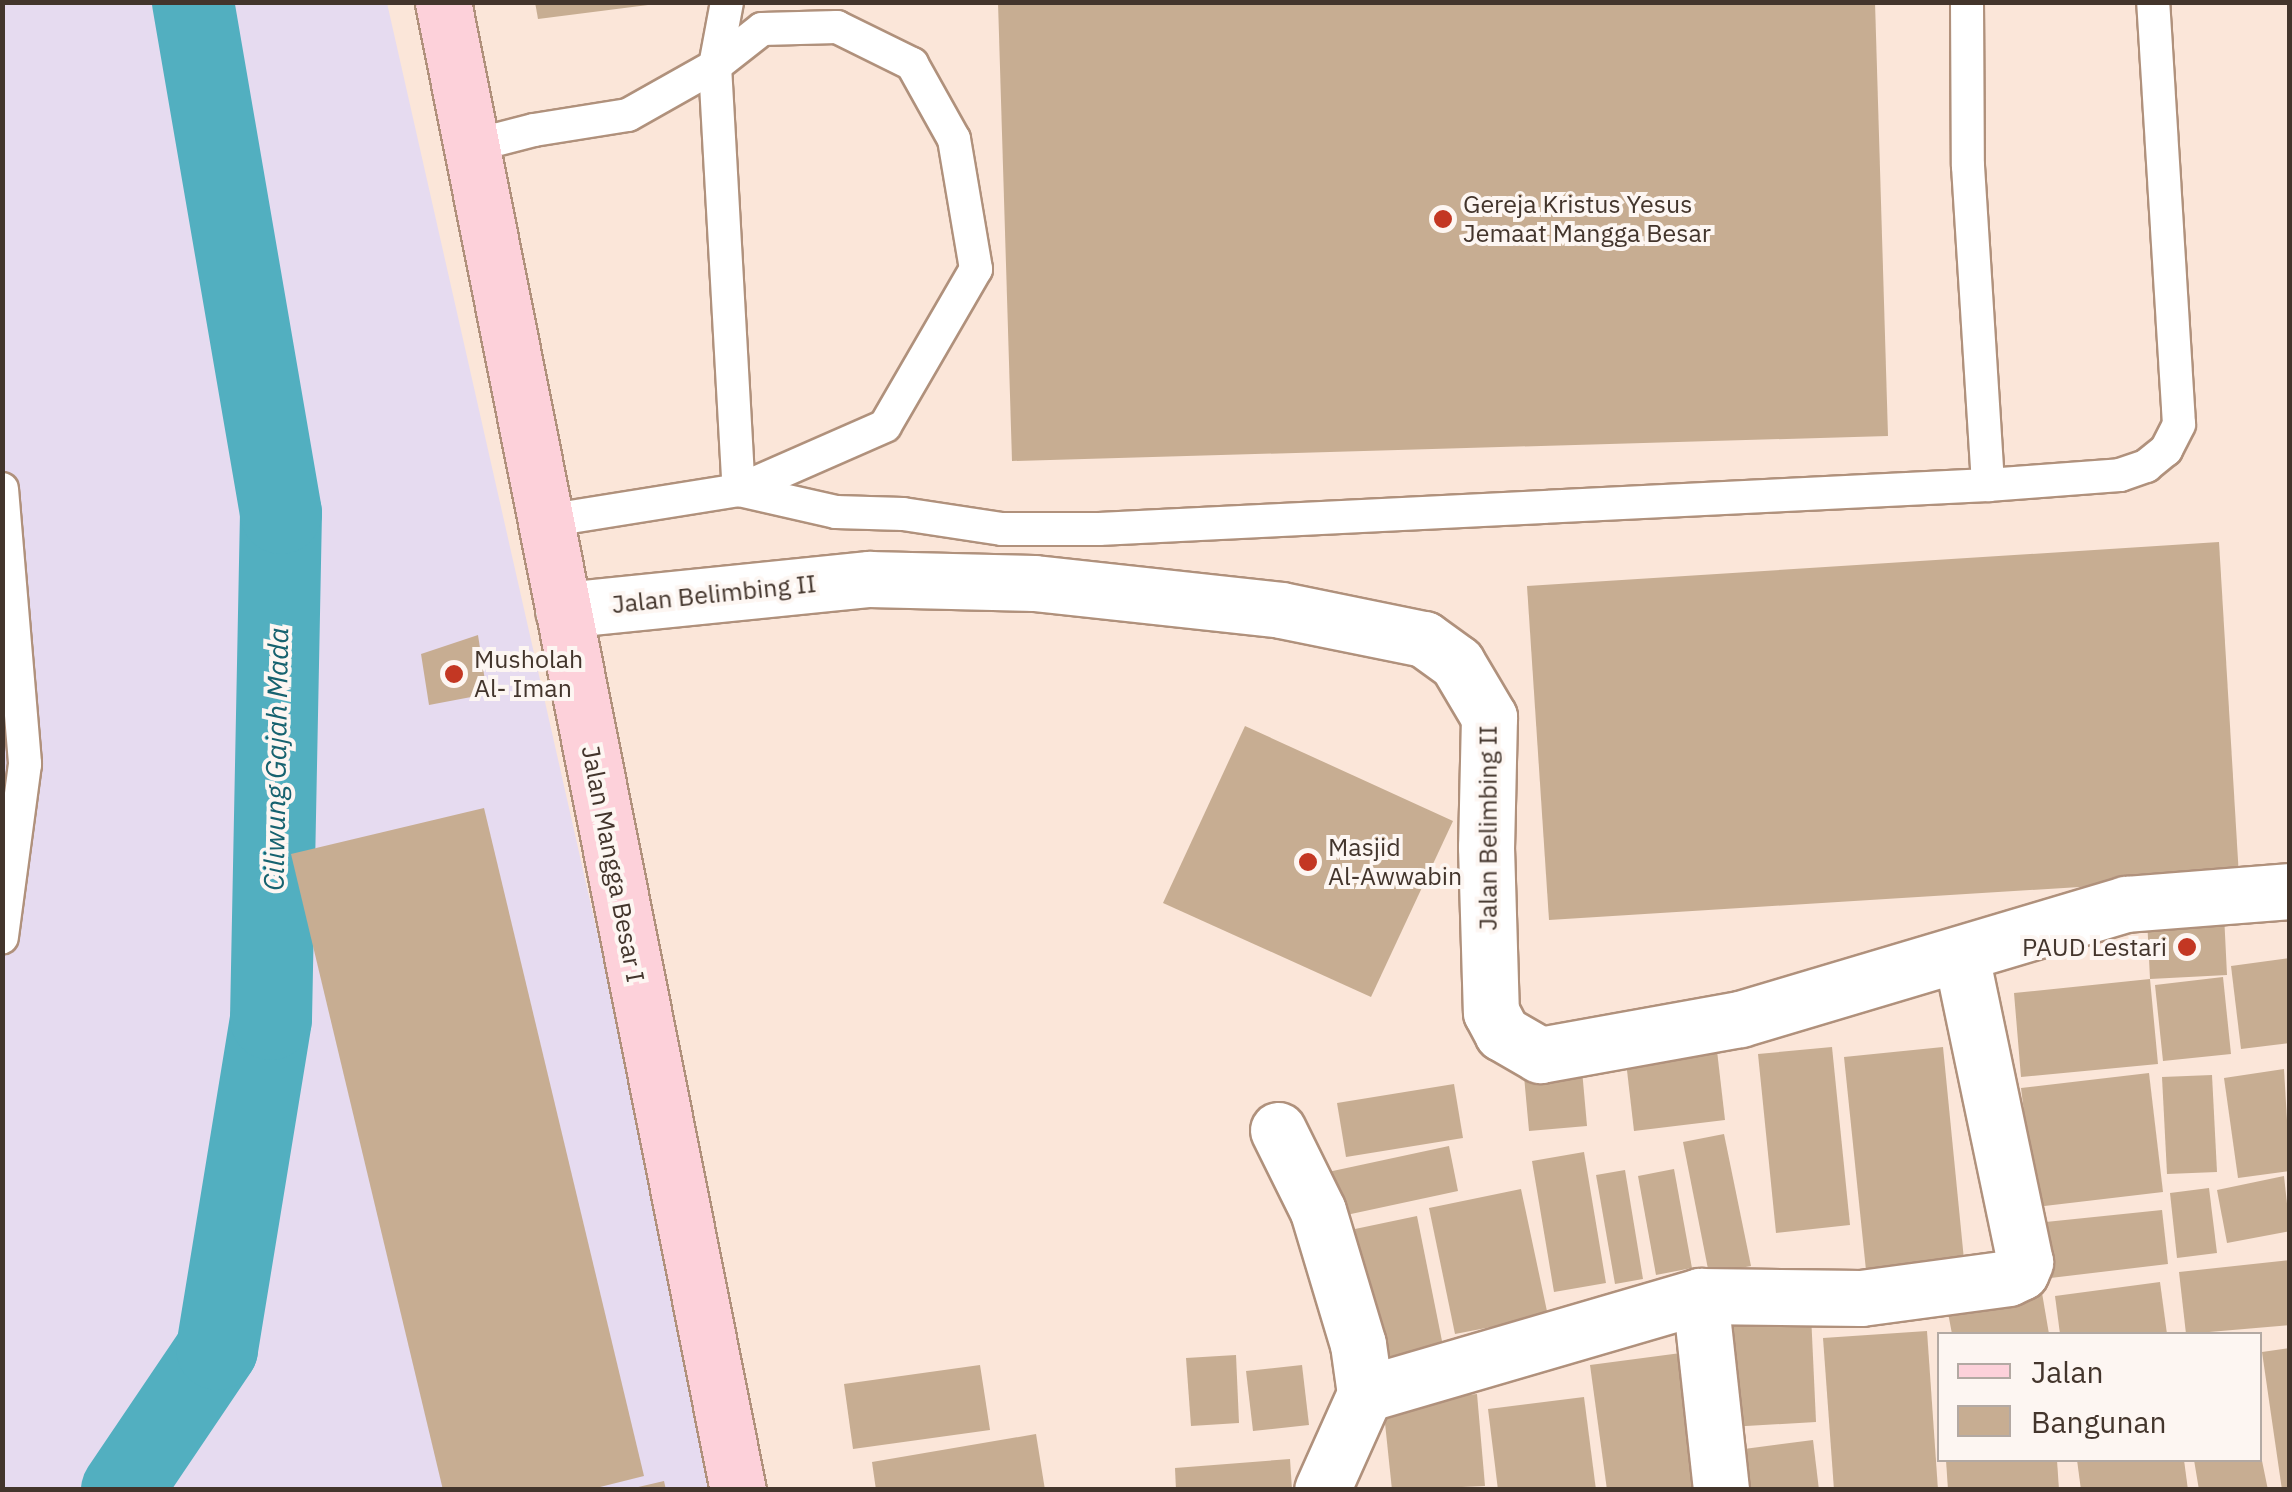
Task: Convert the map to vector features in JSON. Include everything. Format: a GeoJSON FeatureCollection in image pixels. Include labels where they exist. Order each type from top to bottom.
{"type":"FeatureCollection","features":[{"type":"Feature","properties":{"kind":"street","name":"Jalan Mangga Besar I"},"geometry":{"type":"LineString","coordinates":[[443,2],[738,1490]]}},
{"type":"Feature","properties":{"kind":"street","name":"Jalan Belimbing II"},"geometry":{"type":"LineString","coordinates":[[563,610],[869,579],[1034,583],[1281,610],[1424,640],[1456,663],[1489,716],[1486,847],[1491,1012],[1502,1033],[1540,1055],[1740,1019],[2126,904],[2290,891]]}},
{"type":"Feature","properties":{"kind":"street"},"geometry":{"type":"LineString","coordinates":[[1365,1394],[1700,1296],[1860,1298],[2008,1278],[2022,1272],[2024,1262],[1961,956]]}},
{"type":"Feature","properties":{"kind":"street"},"geometry":{"type":"LineString","coordinates":[[1278,1130],[1318,1211],[1358,1344],[1365,1394],[1322,1490]]}},
{"type":"Feature","properties":{"kind":"street"},"geometry":{"type":"LineString","coordinates":[[1700,1296],[1721,1490]]}},
{"type":"Feature","properties":{"kind":"lane"},"geometry":{"type":"LineString","coordinates":[[727,2],[715,66],[739,490]]}},
{"type":"Feature","properties":{"kind":"lane"},"geometry":{"type":"LineString","coordinates":[[1966,2],[1968,166],[1988,485]]}},
{"type":"Feature","properties":{"kind":"lane"},"geometry":{"type":"LineString","coordinates":[[739,490],[836,512],[903,514],[1002,529],[1495,511],[2120,475],[2146,466],[2174,437],[2178,405],[2153,2]]}},
{"type":"Feature","properties":{"kind":"lane"},"geometry":{"type":"LineString","coordinates":[[472,146],[534,130],[628,115],[715,66],[762,28],[837,27],[912,64],[954,139],[976,269],[885,426],[739,490],[545,520]]}},
{"type":"Feature","properties":{"kind":"lane"},"geometry":{"type":"LineString","coordinates":[[2,489],[26,764],[2,937]]}},
{"type":"Feature","properties":{"kind":"shaded area"},"geometry":{"type":"Polygon","coordinates":[[[3,3],[387,3],[723,1489],[3,1490],[3,3]]]}},
{"type":"Feature","properties":{"kind":"building"},"geometry":{"type":"Polygon","coordinates":[[[535,2],[648,2],[648,5],[538,19],[535,2]]]}},
{"type":"Feature","properties":{"kind":"building","name":"Gereja Kristus Yesus Jemaat Mangga Besar"},"geometry":{"type":"Polygon","coordinates":[[[998,2],[1875,2],[1888,436],[1012,461],[998,2]]]}},
{"type":"Feature","properties":{"kind":"building"},"geometry":{"type":"Polygon","coordinates":[[[2219,542],[2239,877],[1549,920],[1527,586],[2219,542]]]}},
{"type":"Feature","properties":{"kind":"building","name":"Musholah Al- Iman"},"geometry":{"type":"Polygon","coordinates":[[[478,635],[487,694],[429,705],[421,654],[478,635]]]}},
{"type":"Feature","properties":{"kind":"building","name":"Masjid Al-Awwabin"},"geometry":{"type":"Polygon","coordinates":[[[1245,726],[1453,821],[1371,997],[1163,903],[1245,726]]]}},
{"type":"Feature","properties":{"kind":"building"},"geometry":{"type":"Polygon","coordinates":[[[484,808],[644,1476],[588,1490],[443,1490],[291,854],[484,808]]]}},
{"type":"Feature","properties":{"kind":"building","name":"PAUD Lestari"},"geometry":{"type":"Polygon","coordinates":[[[2224,914],[2227,975],[2150,979],[2147,918],[2224,914]]]}},
{"type":"Feature","properties":{"kind":"building"},"geometry":{"type":"Polygon","coordinates":[[[2290,958],[2290,1043],[2241,1049],[2231,966],[2290,958]]]}},
{"type":"Feature","properties":{"kind":"building"},"geometry":{"type":"Polygon","coordinates":[[[2223,977],[2231,1054],[2163,1061],[2155,985],[2223,977]]]}},
{"type":"Feature","properties":{"kind":"building"},"geometry":{"type":"Polygon","coordinates":[[[2150,979],[2158,1064],[2021,1077],[2014,993],[2150,979]]]}},
{"type":"Feature","properties":{"kind":"building"},"geometry":{"type":"Polygon","coordinates":[[[1716,1042],[1725,1120],[1634,1131],[1625,1053],[1716,1042]]]}},
{"type":"Feature","properties":{"kind":"building"},"geometry":{"type":"Polygon","coordinates":[[[1832,1047],[1850,1225],[1776,1233],[1758,1054],[1832,1047]]]}},
{"type":"Feature","properties":{"kind":"building"},"geometry":{"type":"Polygon","coordinates":[[[1943,1047],[1965,1270],[1867,1280],[1844,1057],[1943,1047]]]}},
{"type":"Feature","properties":{"kind":"building"},"geometry":{"type":"Polygon","coordinates":[[[2284,1069],[2290,1171],[2238,1178],[2224,1078],[2284,1069]]]}},
{"type":"Feature","properties":{"kind":"building"},"geometry":{"type":"Polygon","coordinates":[[[1582,1070],[1587,1126],[1529,1131],[1524,1076],[1582,1070]]]}},
{"type":"Feature","properties":{"kind":"building"},"geometry":{"type":"Polygon","coordinates":[[[2149,1073],[2163,1192],[2036,1207],[2021,1088],[2149,1073]]]}},
{"type":"Feature","properties":{"kind":"building"},"geometry":{"type":"Polygon","coordinates":[[[2212,1075],[2217,1172],[2167,1174],[2162,1077],[2212,1075]]]}},
{"type":"Feature","properties":{"kind":"building"},"geometry":{"type":"Polygon","coordinates":[[[1454,1084],[1463,1138],[1346,1157],[1337,1103],[1454,1084]]]}},
{"type":"Feature","properties":{"kind":"building"},"geometry":{"type":"Polygon","coordinates":[[[1724,1134],[1751,1266],[1709,1274],[1683,1142],[1724,1134]]]}},
{"type":"Feature","properties":{"kind":"building"},"geometry":{"type":"Polygon","coordinates":[[[1449,1146],[1458,1191],[1337,1217],[1328,1172],[1449,1146]]]}},
{"type":"Feature","properties":{"kind":"building"},"geometry":{"type":"Polygon","coordinates":[[[1584,1152],[1606,1283],[1554,1292],[1532,1161],[1584,1152]]]}},
{"type":"Feature","properties":{"kind":"building"},"geometry":{"type":"Polygon","coordinates":[[[1674,1169],[1692,1268],[1656,1275],[1638,1176],[1674,1169]]]}},
{"type":"Feature","properties":{"kind":"building"},"geometry":{"type":"Polygon","coordinates":[[[1625,1170],[1643,1279],[1615,1284],[1596,1175],[1625,1170]]]}},
{"type":"Feature","properties":{"kind":"building"},"geometry":{"type":"Polygon","coordinates":[[[2284,1176],[2290,1231],[2227,1243],[2217,1190],[2284,1176]]]}},
{"type":"Feature","properties":{"kind":"building"},"geometry":{"type":"Polygon","coordinates":[[[2209,1188],[2217,1253],[2177,1258],[2170,1193],[2209,1188]]]}},
{"type":"Feature","properties":{"kind":"building"},"geometry":{"type":"Polygon","coordinates":[[[1521,1189],[1548,1316],[1455,1334],[1429,1208],[1521,1189]]]}},
{"type":"Feature","properties":{"kind":"building"},"geometry":{"type":"Polygon","coordinates":[[[2162,1210],[2168,1264],[2042,1279],[2036,1223],[2162,1210]]]}},
{"type":"Feature","properties":{"kind":"building"},"geometry":{"type":"Polygon","coordinates":[[[1417,1216],[1445,1356],[1383,1368],[1355,1229],[1417,1216]]]}},
{"type":"Feature","properties":{"kind":"building"},"geometry":{"type":"Polygon","coordinates":[[[2290,1260],[2290,1325],[2186,1332],[2179,1272],[2290,1260]]]}},
{"type":"Feature","properties":{"kind":"building"},"geometry":{"type":"Polygon","coordinates":[[[2160,1282],[2167,1332],[2060,1332],[2055,1296],[2160,1282]]]}},
{"type":"Feature","properties":{"kind":"building"},"geometry":{"type":"Polygon","coordinates":[[[2041,1287],[2049,1332],[1952,1332],[1946,1302],[2041,1287]]]}},
{"type":"Feature","properties":{"kind":"building"},"geometry":{"type":"Polygon","coordinates":[[[1811,1314],[1816,1422],[1729,1427],[1724,1317],[1811,1314]]]}},
{"type":"Feature","properties":{"kind":"building"},"geometry":{"type":"Polygon","coordinates":[[[1927,1331],[1938,1490],[1834,1490],[1823,1338],[1927,1331]]]}},
{"type":"Feature","properties":{"kind":"building"},"geometry":{"type":"Polygon","coordinates":[[[2290,1348],[2290,1490],[2282,1490],[2262,1352],[2290,1348]]]}},
{"type":"Feature","properties":{"kind":"building"},"geometry":{"type":"Polygon","coordinates":[[[1696,1351],[1714,1490],[1607,1490],[1590,1365],[1696,1351]]]}},
{"type":"Feature","properties":{"kind":"building"},"geometry":{"type":"Polygon","coordinates":[[[1236,1355],[1239,1423],[1191,1426],[1186,1358],[1236,1355]]]}},
{"type":"Feature","properties":{"kind":"building"},"geometry":{"type":"Polygon","coordinates":[[[980,1365],[990,1430],[853,1449],[844,1384],[980,1365]]]}},
{"type":"Feature","properties":{"kind":"building"},"geometry":{"type":"Polygon","coordinates":[[[1302,1365],[1309,1425],[1253,1431],[1246,1371],[1302,1365]]]}},
{"type":"Feature","properties":{"kind":"building"},"geometry":{"type":"Polygon","coordinates":[[[1477,1394],[1485,1486],[1392,1490],[1383,1404],[1477,1394]]]}},
{"type":"Feature","properties":{"kind":"building"},"geometry":{"type":"Polygon","coordinates":[[[1584,1397],[1596,1490],[1498,1490],[1488,1409],[1584,1397]]]}},
{"type":"Feature","properties":{"kind":"building"},"geometry":{"type":"Polygon","coordinates":[[[1036,1434],[1045,1490],[876,1490],[872,1462],[1036,1434]]]}},
{"type":"Feature","properties":{"kind":"building"},"geometry":{"type":"Polygon","coordinates":[[[1813,1440],[1819,1490],[1734,1490],[1729,1451],[1813,1440]]]}},
{"type":"Feature","properties":{"kind":"building"},"geometry":{"type":"Polygon","coordinates":[[[1290,1459],[1292,1490],[1176,1490],[1175,1468],[1290,1459]]]}},
{"type":"Feature","properties":{"kind":"building"},"geometry":{"type":"Polygon","coordinates":[[[2262,1461],[2268,1490],[2199,1490],[2194,1462],[2262,1461]]]}},
{"type":"Feature","properties":{"kind":"building"},"geometry":{"type":"Polygon","coordinates":[[[1946,1462],[2057,1462],[2059,1490],[1948,1490],[1946,1462]]]}},
{"type":"Feature","properties":{"kind":"building"},"geometry":{"type":"Polygon","coordinates":[[[2077,1462],[2184,1462],[2188,1490],[2081,1490],[2077,1462]]]}},
{"type":"Feature","properties":{"kind":"building"},"geometry":{"type":"Polygon","coordinates":[[[664,1481],[666,1490],[634,1490],[634,1488],[664,1481]]]}},
{"type":"Feature","properties":{"kind":"waterway","name":"Ciliwung Gajah Mada"},"geometry":{"type":"LineString","coordinates":[[122,1490],[217,1349],[271,1019],[281,513],[193,2]]}},
{"type":"Feature","properties":{"kind":"place","name":"Gereja Kristus Yesus Jemaat Mangga Besar"},"geometry":{"type":"Point","coordinates":[1443,219]}},
{"type":"Feature","properties":{"kind":"place","name":"Musholah Al- Iman"},"geometry":{"type":"Point","coordinates":[454,674]}},
{"type":"Feature","properties":{"kind":"place","name":"Masjid Al-Awwabin"},"geometry":{"type":"Point","coordinates":[1308,862]}},
{"type":"Feature","properties":{"kind":"place","name":"PAUD Lestari"},"geometry":{"type":"Point","coordinates":[2187,947]}}]}
